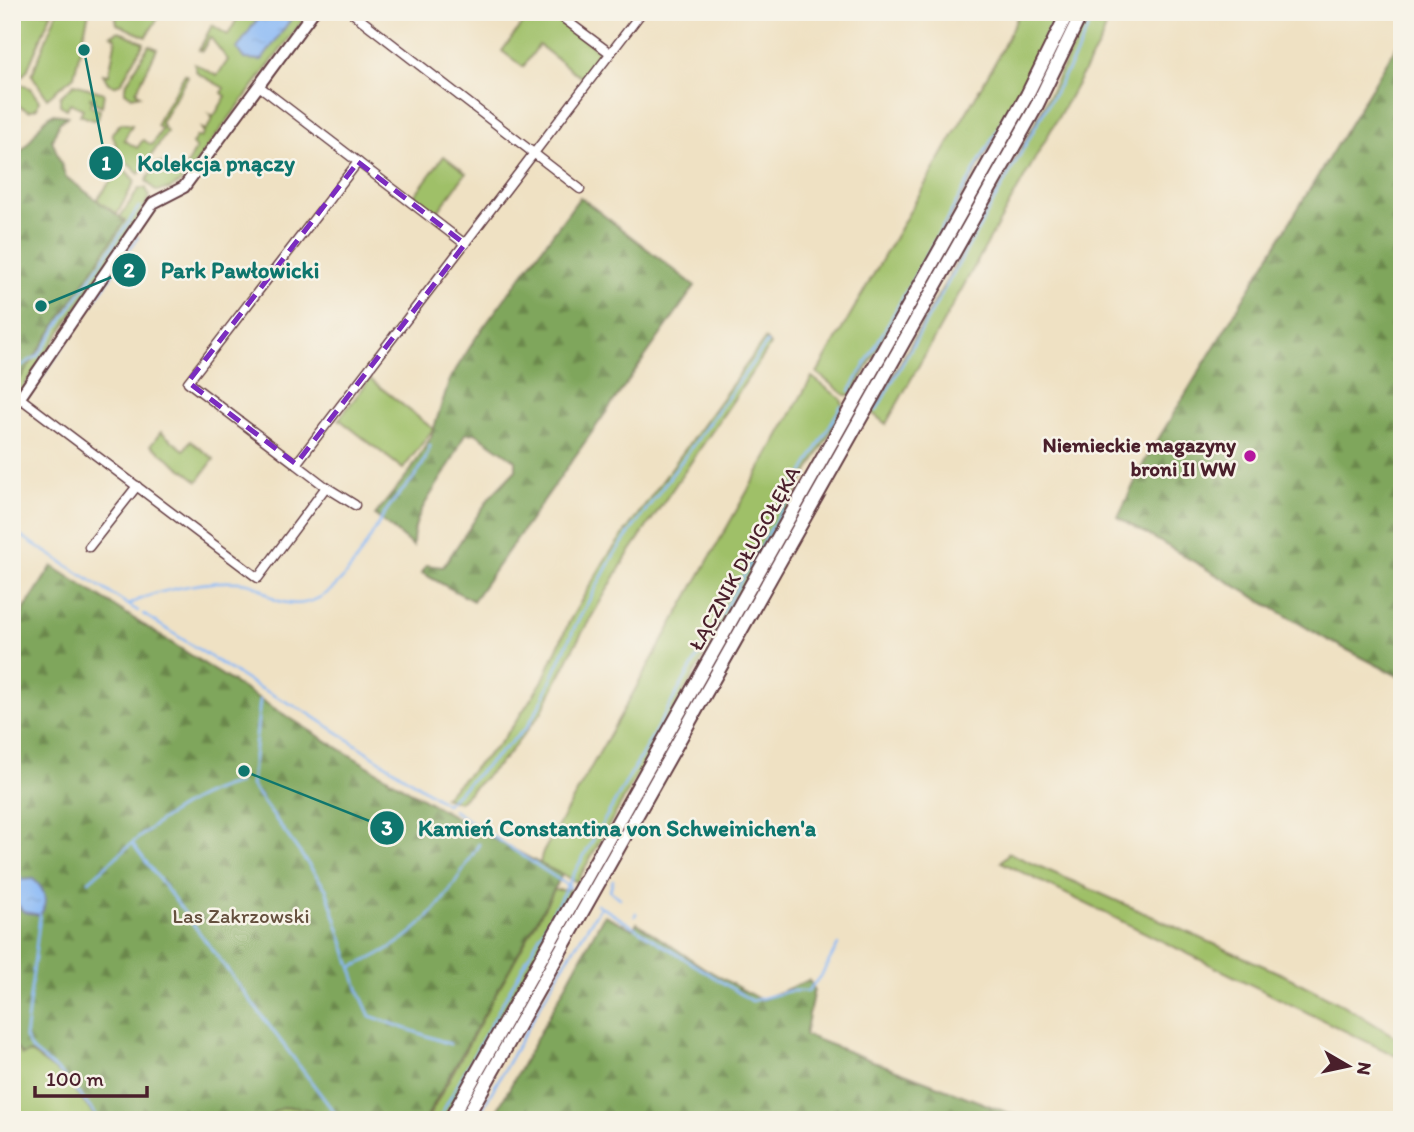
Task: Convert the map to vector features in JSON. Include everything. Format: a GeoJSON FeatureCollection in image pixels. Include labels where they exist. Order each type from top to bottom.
{"type":"FeatureCollection","features":[{"type":"Feature","properties":{"kind":"main road","name":"ŁĄCZNIK DŁUGOŁĘKA"},"geometry":{"type":"LineString","coordinates":[[450,1120],[1022,104],[1068,12]]}},
{"type":"Feature","properties":{"kind":"main road","name":"ŁĄCZNIK DŁUGOŁĘKA"},"geometry":{"type":"LineString","coordinates":[[465,1120],[1036,107],[1082,12]]}},
{"type":"Feature","properties":{"kind":"street"},"geometry":{"type":"LineString","coordinates":[[12,409],[153,203],[184,187],[313,12]]}},
{"type":"Feature","properties":{"kind":"street"},"geometry":{"type":"LineString","coordinates":[[351,12],[580,189]]}},
{"type":"Feature","properties":{"kind":"street"},"geometry":{"type":"LineString","coordinates":[[555,12],[610,53]]}},
{"type":"Feature","properties":{"kind":"street"},"geometry":{"type":"LineString","coordinates":[[296,464],[642,12]]}},
{"type":"Feature","properties":{"kind":"street"},"geometry":{"type":"LineString","coordinates":[[259,86],[465,244]]}},
{"type":"Feature","properties":{"kind":"street"},"geometry":{"type":"LineString","coordinates":[[355,505],[326,487],[188,382],[358,162]]}},
{"type":"Feature","properties":{"kind":"street"},"geometry":{"type":"LineString","coordinates":[[20,398],[258,578],[326,487]]}},
{"type":"Feature","properties":{"kind":"street"},"geometry":{"type":"LineString","coordinates":[[89,547],[137,486]]}},
{"type":"Feature","properties":{"kind":"highlighted area"},"geometry":{"type":"Polygon","coordinates":[[[358,162],[465,244],[296,464],[188,382],[358,162]]]}},
{"type":"Feature","properties":{"kind":"green space"},"geometry":{"type":"Polygon","coordinates":[[[12,12],[52,12],[27,71],[22,76],[12,77],[12,12]]]}},
{"type":"Feature","properties":{"kind":"green space"},"geometry":{"type":"Polygon","coordinates":[[[57,12],[89,12],[74,76],[47,98],[32,75],[57,12]]]}},
{"type":"Feature","properties":{"kind":"green space"},"geometry":{"type":"Polygon","coordinates":[[[115,12],[162,12],[146,37],[117,24],[115,12]]]}},
{"type":"Feature","properties":{"kind":"green space"},"geometry":{"type":"Polygon","coordinates":[[[241,12],[309,12],[182,181],[170,189],[156,191],[146,181],[157,163],[167,163],[165,168],[181,176],[196,149],[192,144],[197,136],[201,138],[204,133],[201,128],[206,130],[213,119],[209,114],[214,116],[226,96],[222,93],[224,88],[197,73],[194,63],[217,76],[228,60],[210,37],[202,51],[199,50],[212,25],[228,35],[241,12]]]}},
{"type":"Feature","properties":{"kind":"green space"},"geometry":{"type":"Polygon","coordinates":[[[531,12],[548,12],[598,50],[599,59],[583,79],[539,45],[523,67],[502,51],[531,12]]]}},
{"type":"Feature","properties":{"kind":"green space"},"geometry":{"type":"Polygon","coordinates":[[[1020,12],[1061,12],[1034,67],[852,395],[845,395],[817,373],[997,59],[1020,12]]]}},
{"type":"Feature","properties":{"kind":"green space"},"geometry":{"type":"Polygon","coordinates":[[[1090,12],[1111,12],[1101,41],[886,424],[872,413],[1040,114],[1090,12]]]}},
{"type":"Feature","properties":{"kind":"green space"},"geometry":{"type":"Polygon","coordinates":[[[119,31],[144,43],[121,83],[114,86],[108,83],[103,74],[109,75],[116,38],[111,35],[119,31]]]}},
{"type":"Feature","properties":{"kind":"green space"},"geometry":{"type":"Polygon","coordinates":[[[1402,37],[1402,678],[1326,639],[1118,517],[1145,461],[1402,37]]]}},
{"type":"Feature","properties":{"kind":"green space"},"geometry":{"type":"Polygon","coordinates":[[[149,45],[157,49],[136,92],[140,95],[132,97],[125,92],[125,86],[149,45]]]}},
{"type":"Feature","properties":{"kind":"green space"},"geometry":{"type":"Polygon","coordinates":[[[185,74],[188,76],[161,123],[167,132],[139,174],[120,156],[112,133],[121,123],[132,125],[124,140],[137,148],[143,140],[152,145],[162,129],[157,126],[158,121],[185,74]]]}},
{"type":"Feature","properties":{"kind":"green space"},"geometry":{"type":"Polygon","coordinates":[[[12,83],[30,88],[39,101],[37,108],[29,111],[12,103],[12,83]]]}},
{"type":"Feature","properties":{"kind":"green space"},"geometry":{"type":"Polygon","coordinates":[[[74,84],[104,93],[102,106],[93,102],[95,98],[89,98],[93,100],[90,106],[100,110],[98,119],[80,115],[83,109],[70,103],[67,109],[60,105],[60,97],[74,84]]]}},
{"type":"Feature","properties":{"kind":"green space"},"geometry":{"type":"Polygon","coordinates":[[[52,114],[68,116],[59,123],[52,140],[66,177],[125,221],[12,391],[12,156],[25,147],[46,118],[52,114]]]}},
{"type":"Feature","properties":{"kind":"green space"},"geometry":{"type":"Polygon","coordinates":[[[444,156],[466,173],[436,214],[414,196],[444,156]]]}},
{"type":"Feature","properties":{"kind":"green space"},"geometry":{"type":"Polygon","coordinates":[[[118,171],[126,171],[135,181],[117,214],[97,200],[118,171]]]}},
{"type":"Feature","properties":{"kind":"green space"},"geometry":{"type":"Polygon","coordinates":[[[146,188],[149,196],[144,209],[12,403],[12,391],[125,220],[120,217],[139,189],[146,188]]]}},
{"type":"Feature","properties":{"kind":"green space"},"geometry":{"type":"Polygon","coordinates":[[[580,197],[695,286],[473,601],[422,573],[426,565],[443,567],[490,497],[516,470],[516,461],[475,433],[465,434],[450,465],[419,515],[413,546],[375,515],[411,470],[431,437],[450,379],[477,336],[580,197]]]}},
{"type":"Feature","properties":{"kind":"green space"},"geometry":{"type":"Polygon","coordinates":[[[765,339],[770,345],[627,556],[575,645],[541,713],[505,758],[459,802],[444,797],[499,744],[515,723],[542,682],[570,620],[605,560],[765,339]]]}},
{"type":"Feature","properties":{"kind":"green space"},"geometry":{"type":"Polygon","coordinates":[[[812,377],[841,399],[844,408],[577,882],[540,864],[542,854],[812,377]]]}},
{"type":"Feature","properties":{"kind":"green space"},"geometry":{"type":"Polygon","coordinates":[[[370,379],[433,429],[403,469],[339,419],[370,379]]]}},
{"type":"Feature","properties":{"kind":"green space"},"geometry":{"type":"Polygon","coordinates":[[[161,432],[184,450],[190,441],[214,459],[198,481],[151,445],[161,432]]]}},
{"type":"Feature","properties":{"kind":"green space","name":"Las Zakrzowski"},"geometry":{"type":"Polygon","coordinates":[[[52,566],[367,765],[562,875],[425,1120],[313,1120],[311,1110],[292,1107],[275,1111],[265,1120],[98,1120],[62,1075],[30,1052],[22,1055],[12,1043],[12,629],[52,566]]]}},
{"type":"Feature","properties":{"kind":"green space"},"geometry":{"type":"Polygon","coordinates":[[[1009,853],[1284,975],[1345,1006],[1402,1041],[1402,1059],[1001,862],[1009,853]]]}},
{"type":"Feature","properties":{"kind":"green space"},"geometry":{"type":"Polygon","coordinates":[[[55,889],[501,985],[554,890],[571,890],[443,1120],[427,1120],[488,1009],[49,917],[55,889]]]}},
{"type":"Feature","properties":{"kind":"green space"},"geometry":{"type":"Polygon","coordinates":[[[604,915],[633,929],[637,923],[704,968],[761,1000],[809,980],[814,989],[805,1035],[1027,1120],[492,1120],[604,915]]]}},
{"type":"Feature","properties":{"kind":"green space"},"geometry":{"type":"Polygon","coordinates":[[[12,1043],[22,1055],[29,1052],[62,1075],[98,1120],[12,1120],[12,1043]]]}},
{"type":"Feature","properties":{"kind":"green space"},"geometry":{"type":"Polygon","coordinates":[[[289,1105],[311,1110],[313,1120],[265,1120],[273,1111],[289,1105]]]}},
{"type":"Feature","properties":{"kind":"water"},"geometry":{"type":"Polygon","coordinates":[[[262,12],[296,12],[262,60],[244,59],[237,49],[262,12]]]}},
{"type":"Feature","properties":{"kind":"water"},"geometry":{"type":"Polygon","coordinates":[[[33,879],[44,896],[40,915],[24,912],[15,902],[14,891],[20,880],[33,879]]]}},
{"type":"Feature","properties":{"kind":"waterway"},"geometry":{"type":"LineString","coordinates":[[850,391],[1031,70],[1058,12]]}},
{"type":"Feature","properties":{"kind":"waterway"},"geometry":{"type":"LineString","coordinates":[[876,411],[1076,55],[1095,12]]}},
{"type":"Feature","properties":{"kind":"waterway"},"geometry":{"type":"LineString","coordinates":[[12,371],[38,356],[139,207]]}},
{"type":"Feature","properties":{"kind":"waterway"},"geometry":{"type":"LineString","coordinates":[[30,394],[138,237]]}},
{"type":"Feature","properties":{"kind":"waterway"},"geometry":{"type":"LineString","coordinates":[[143,614],[256,686],[308,713],[446,804],[527,727],[541,703],[576,624],[615,553],[767,343]]}},
{"type":"Feature","properties":{"kind":"waterway"},"geometry":{"type":"LineString","coordinates":[[438,1120],[577,868],[841,406]]}},
{"type":"Feature","properties":{"kind":"waterway"},"geometry":{"type":"LineString","coordinates":[[12,420],[18,411]]}},
{"type":"Feature","properties":{"kind":"waterway"},"geometry":{"type":"LineString","coordinates":[[129,605],[139,599],[172,589],[228,582],[254,585],[276,600],[295,604],[313,601],[342,580],[354,565],[389,506],[421,468],[430,446]]}},
{"type":"Feature","properties":{"kind":"waterway"},"geometry":{"type":"LineString","coordinates":[[12,530],[138,611]]}},
{"type":"Feature","properties":{"kind":"waterway"},"geometry":{"type":"LineString","coordinates":[[260,700],[251,785],[326,889],[360,994],[370,1016],[450,1044]]}},
{"type":"Feature","properties":{"kind":"waterway"},"geometry":{"type":"LineString","coordinates":[[89,881],[140,836],[176,810],[216,790],[238,783]]}},
{"type":"Feature","properties":{"kind":"waterway"},"geometry":{"type":"LineString","coordinates":[[453,810],[570,887]]}},
{"type":"Feature","properties":{"kind":"waterway"},"geometry":{"type":"LineString","coordinates":[[132,843],[340,1120]]}},
{"type":"Feature","properties":{"kind":"waterway"},"geometry":{"type":"LineString","coordinates":[[352,967],[396,944],[428,918],[454,885],[479,844]]}},
{"type":"Feature","properties":{"kind":"waterway"},"geometry":{"type":"LineString","coordinates":[[12,854],[16,867]]}},
{"type":"Feature","properties":{"kind":"waterway"},"geometry":{"type":"LineString","coordinates":[[19,875],[20,880]]}},
{"type":"Feature","properties":{"kind":"waterway"},"geometry":{"type":"LineString","coordinates":[[613,880],[610,891],[620,898]]}},
{"type":"Feature","properties":{"kind":"waterway"},"geometry":{"type":"LineString","coordinates":[[597,904],[752,1001],[789,991],[808,991],[822,974],[838,945]]}},
{"type":"Feature","properties":{"kind":"waterway"},"geometry":{"type":"LineString","coordinates":[[476,1120],[559,972],[601,906]]}},
{"type":"Feature","properties":{"kind":"waterway"},"geometry":{"type":"LineString","coordinates":[[40,915],[25,1038],[31,1049],[63,1075],[100,1120]]}},
{"type":"Feature","properties":{"kind":"place","name":"Kolekcja pnączy"},"geometry":{"type":"Point","coordinates":[84,50]}},
{"type":"Feature","properties":{"kind":"place","name":"Park Pawłowicki"},"geometry":{"type":"Point","coordinates":[41,306]}},
{"type":"Feature","properties":{"kind":"place","name":"Niemieckie magazyny broni II WW"},"geometry":{"type":"Point","coordinates":[1250,456]}},
{"type":"Feature","properties":{"kind":"place","name":"Kamień Constantina von Schweinichen'a"},"geometry":{"type":"Point","coordinates":[244,771]}}]}
